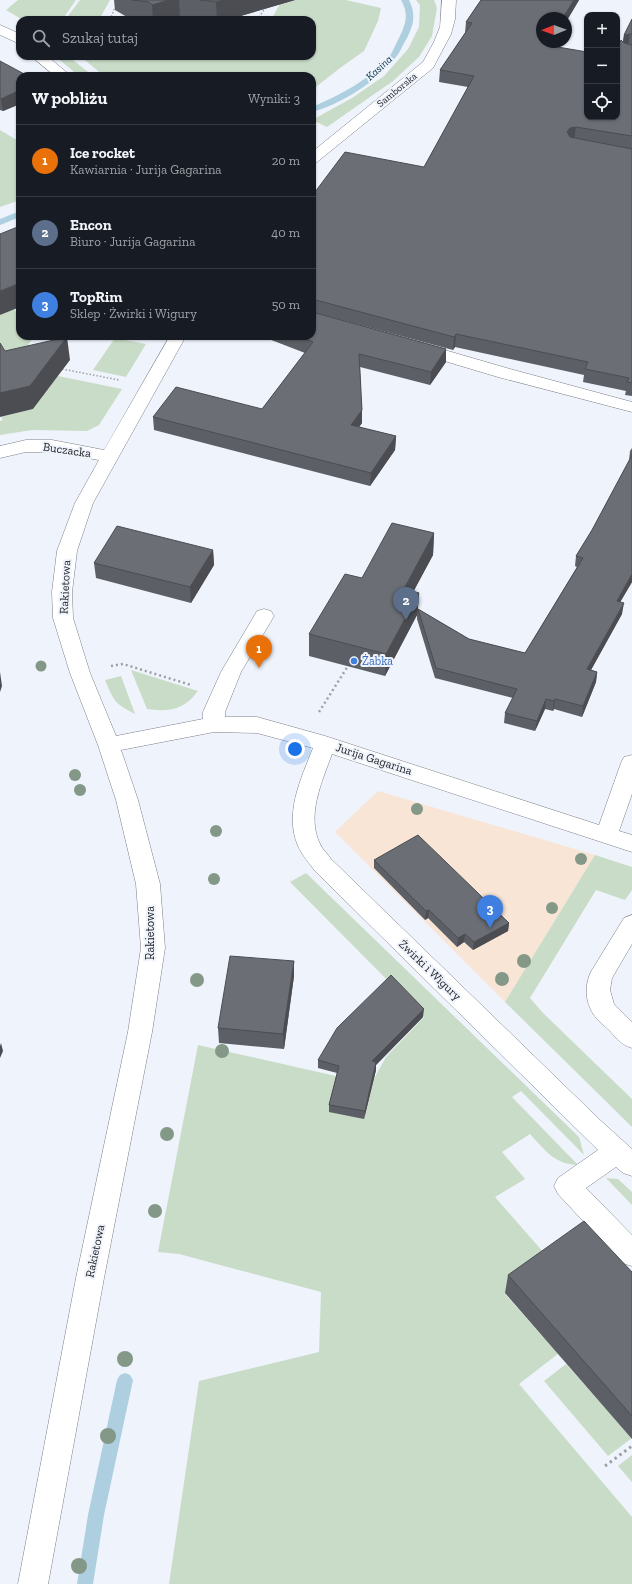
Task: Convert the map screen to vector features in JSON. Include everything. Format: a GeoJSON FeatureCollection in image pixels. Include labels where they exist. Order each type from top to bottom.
{"type":"FeatureCollection","features":[{"type":"Feature","properties":{"kind":"street","name":"Samborska"},"geometry":{"type":"LineString","coordinates":[[316,156],[428,65],[440,46],[447,30],[450,14],[449,0]]}},
{"type":"Feature","properties":{"kind":"street"},"geometry":{"type":"LineString","coordinates":[[0,29],[16,38]]}},
{"type":"Feature","properties":{"kind":"street"},"geometry":{"type":"LineString","coordinates":[[0,43],[16,48]]}},
{"type":"Feature","properties":{"kind":"street"},"geometry":{"type":"LineString","coordinates":[[43,60],[59,72]]}},
{"type":"Feature","properties":{"kind":"street","name":"Rakietowa"},"geometry":{"type":"LineString","coordinates":[[33,1584],[90,1278],[140,1032],[152,948],[148,884],[127,800],[109,746],[80,673],[63,618],[62,592],[67,551],[84,503],[176,340]]}},
{"type":"Feature","properties":{"kind":"street"},"geometry":{"type":"LineString","coordinates":[[404,344],[632,407]]}},
{"type":"Feature","properties":{"kind":"street","name":"Buczacka"},"geometry":{"type":"LineString","coordinates":[[0,452],[26,446],[52,446],[110,457]]}},
{"type":"Feature","properties":{"kind":"street"},"geometry":{"type":"LineString","coordinates":[[214,724],[214,712],[231,672],[264,616]]}},
{"type":"Feature","properties":{"kind":"street","name":"Jurija Gagarina"},"geometry":{"type":"LineString","coordinates":[[109,746],[214,724],[257,725],[325,744],[632,844]]}},
{"type":"Feature","properties":{"kind":"street","name":"Żwirki i Wigury"},"geometry":{"type":"LineString","coordinates":[[325,744],[306,796],[303,820],[309,845],[312,850],[323,865],[591,1128],[625,1158]]}},
{"type":"Feature","properties":{"kind":"street"},"geometry":{"type":"LineString","coordinates":[[606,836],[632,763]]}},
{"type":"Feature","properties":{"kind":"street"},"geometry":{"type":"LineString","coordinates":[[631,927],[600,977],[598,990],[603,1009],[632,1038]]}},
{"type":"Feature","properties":{"kind":"street"},"geometry":{"type":"LineString","coordinates":[[625,1158],[567,1186],[632,1254]]}},
{"type":"Feature","properties":{"kind":"path"},"geometry":{"type":"LineString","coordinates":[[112,16],[118,0]]}},
{"type":"Feature","properties":{"kind":"path"},"geometry":{"type":"LineString","coordinates":[[260,16],[266,7]]}},
{"type":"Feature","properties":{"kind":"path"},"geometry":{"type":"LineString","coordinates":[[62,369],[122,380]]}},
{"type":"Feature","properties":{"kind":"path"},"geometry":{"type":"LineString","coordinates":[[317,717],[348,666]]}},
{"type":"Feature","properties":{"kind":"path"},"geometry":{"type":"LineString","coordinates":[[605,1466],[632,1446]]}},
{"type":"Feature","properties":{"kind":"shaded area"},"geometry":{"type":"Polygon","coordinates":[[[378,791],[595,855],[505,1002],[335,832],[378,791]]]}},
{"type":"Feature","properties":{"kind":"green space"},"geometry":{"type":"Polygon","coordinates":[[[18,0],[76,0],[65,16],[16,16],[6,10],[18,0]]]}},
{"type":"Feature","properties":{"kind":"green space"},"geometry":{"type":"Polygon","coordinates":[[[80,0],[110,0],[101,16],[68,16],[80,0]]]}},
{"type":"Feature","properties":{"kind":"green space"},"geometry":{"type":"Polygon","coordinates":[[[282,0],[346,0],[381,8],[378,21],[364,51],[316,87],[316,72],[99,72],[85,60],[316,60],[316,16],[273,16],[282,0]]]}},
{"type":"Feature","properties":{"kind":"green space"},"geometry":{"type":"Polygon","coordinates":[[[416,0],[434,0],[437,8],[432,36],[419,57],[393,81],[327,127],[316,122],[316,118],[352,98],[384,76],[408,49],[419,27],[420,5],[416,0]]]}},
{"type":"Feature","properties":{"kind":"green space"},"geometry":{"type":"Polygon","coordinates":[[[60,60],[73,60],[88,72],[74,72],[60,60]]]}},
{"type":"Feature","properties":{"kind":"green space"},"geometry":{"type":"Polygon","coordinates":[[[0,130],[16,140],[16,201],[0,207],[0,130]]]}},
{"type":"Feature","properties":{"kind":"green space"},"geometry":{"type":"Polygon","coordinates":[[[13,309],[16,312],[16,340],[32,340],[18,358],[0,354],[0,315],[13,309]]]}},
{"type":"Feature","properties":{"kind":"green space"},"geometry":{"type":"Polygon","coordinates":[[[114,340],[125,340],[146,344],[126,377],[93,370],[114,340]]]}},
{"type":"Feature","properties":{"kind":"green space"},"geometry":{"type":"Polygon","coordinates":[[[58,376],[122,389],[99,425],[87,431],[32,430],[0,435],[0,421],[3,420],[1,417],[33,409],[58,376]]]}},
{"type":"Feature","properties":{"kind":"green space"},"geometry":{"type":"Polygon","coordinates":[[[131,670],[198,691],[182,706],[169,710],[147,709],[131,670]]]}},
{"type":"Feature","properties":{"kind":"green space"},"geometry":{"type":"Polygon","coordinates":[[[121,676],[135,714],[116,701],[105,680],[121,676]]]}},
{"type":"Feature","properties":{"kind":"green space"},"geometry":{"type":"Polygon","coordinates":[[[595,855],[632,867],[632,890],[625,900],[596,890],[530,998],[543,1013],[632,1099],[632,1127],[505,1002],[595,855]]]}},
{"type":"Feature","properties":{"kind":"green space"},"geometry":{"type":"Polygon","coordinates":[[[306,873],[579,1137],[584,1155],[521,1091],[512,1097],[578,1165],[562,1162],[556,1159],[545,1151],[530,1134],[502,1152],[525,1179],[495,1197],[551,1261],[505,1294],[543,1337],[563,1350],[519,1384],[632,1517],[632,1584],[169,1584],[199,1381],[319,1352],[321,1292],[179,1254],[158,1252],[198,1045],[371,1084],[386,1057],[424,1017],[290,882],[306,873]]]}},
{"type":"Feature","properties":{"kind":"green space"},"geometry":{"type":"Polygon","coordinates":[[[606,1178],[618,1179],[632,1192],[632,1205],[606,1178]]]}},
{"type":"Feature","properties":{"kind":"green space"},"geometry":{"type":"Polygon","coordinates":[[[566,1364],[632,1438],[608,1456],[544,1381],[566,1364]]]}},
{"type":"Feature","properties":{"kind":"green space"},"geometry":{"type":"Polygon","coordinates":[[[632,1455],[632,1482],[618,1466],[632,1455]]]}},
{"type":"Feature","properties":{"kind":"building"},"geometry":{"type":"Polygon","coordinates":[[[132,0],[169,0],[152,5],[149,2],[132,0]]]}},
{"type":"Feature","properties":{"kind":"building"},"geometry":{"type":"Polygon","coordinates":[[[200,0],[224,0],[216,2],[200,0]]]}},
{"type":"Feature","properties":{"kind":"building"},"geometry":{"type":"Polygon","coordinates":[[[481,0],[574,0],[567,12],[536,12],[536,48],[564,48],[584,51],[584,120],[620,120],[620,42],[621,40],[624,43],[632,45],[632,136],[576,127],[570,128],[567,132],[570,137],[632,149],[632,383],[627,382],[629,378],[585,369],[588,362],[456,334],[454,337],[316,300],[316,191],[345,152],[424,167],[474,76],[440,70],[472,23],[466,22],[481,0]]]}},
{"type":"Feature","properties":{"kind":"building"},"geometry":{"type":"Polygon","coordinates":[[[632,19],[632,34],[624,35],[632,19]]]}},
{"type":"Feature","properties":{"kind":"building"},"geometry":{"type":"Polygon","coordinates":[[[0,61],[21,72],[16,72],[16,92],[1,99],[0,61]]]}},
{"type":"Feature","properties":{"kind":"building"},"geometry":{"type":"Polygon","coordinates":[[[16,228],[16,285],[0,291],[0,234],[16,228]]]}},
{"type":"Feature","properties":{"kind":"building"},"geometry":{"type":"Polygon","coordinates":[[[316,313],[446,349],[431,372],[359,354],[362,410],[351,425],[396,436],[371,473],[153,417],[176,387],[262,409],[313,342],[307,340],[316,340],[316,313]]]}},
{"type":"Feature","properties":{"kind":"building"},"geometry":{"type":"Polygon","coordinates":[[[54,340],[65,340],[30,386],[0,393],[0,343],[5,351],[54,340]]]}},
{"type":"Feature","properties":{"kind":"building"},"geometry":{"type":"Polygon","coordinates":[[[632,455],[632,574],[617,601],[624,603],[587,669],[597,672],[583,706],[555,699],[554,701],[546,699],[537,721],[505,713],[517,689],[436,668],[418,609],[469,639],[525,653],[583,558],[576,556],[592,530],[632,455]]]}},
{"type":"Feature","properties":{"kind":"building"},"geometry":{"type":"Polygon","coordinates":[[[392,523],[434,533],[404,589],[419,593],[386,654],[309,634],[345,574],[362,578],[392,523]]]}},
{"type":"Feature","properties":{"kind":"building"},"geometry":{"type":"Polygon","coordinates":[[[117,526],[213,550],[190,587],[94,563],[117,526]]]}},
{"type":"Feature","properties":{"kind":"building"},"geometry":{"type":"Polygon","coordinates":[[[418,835],[509,923],[474,942],[465,934],[458,938],[429,910],[426,911],[374,860],[418,835]]]}},
{"type":"Feature","properties":{"kind":"building"},"geometry":{"type":"Polygon","coordinates":[[[230,956],[294,961],[283,1034],[218,1028],[230,956]]]}},
{"type":"Feature","properties":{"kind":"building"},"geometry":{"type":"Polygon","coordinates":[[[391,975],[424,1009],[372,1061],[376,1062],[365,1111],[329,1105],[339,1066],[318,1060],[337,1028],[391,975]]]}},
{"type":"Feature","properties":{"kind":"building"},"geometry":{"type":"Polygon","coordinates":[[[584,1221],[632,1272],[632,1416],[508,1275],[584,1221]]]}},
{"type":"Feature","properties":{"kind":"waterway","name":"Kasina"},"geometry":{"type":"LineString","coordinates":[[316,108],[356,88],[376,73],[393,56],[410,21],[410,13],[405,0]]}},
{"type":"Feature","properties":{"kind":"waterway","name":"Kasina"},"geometry":{"type":"LineString","coordinates":[[0,222],[16,216]]}},
{"type":"Feature","properties":{"kind":"waterway"},"geometry":{"type":"LineString","coordinates":[[85,1584],[96,1515],[125,1380]]}},
{"type":"Feature","properties":{"kind":"place","name":"Encon"},"geometry":{"type":"Point","coordinates":[406,620]}},
{"type":"Feature","properties":{"kind":"place","name":"Żabka"},"geometry":{"type":"Point","coordinates":[354,661]}},
{"type":"Feature","properties":{"kind":"place","name":"Ice rocket"},"geometry":{"type":"Point","coordinates":[259,668]}},
{"type":"Feature","properties":{"kind":"place","name":"TopRim"},"geometry":{"type":"Point","coordinates":[490,928]}}]}
